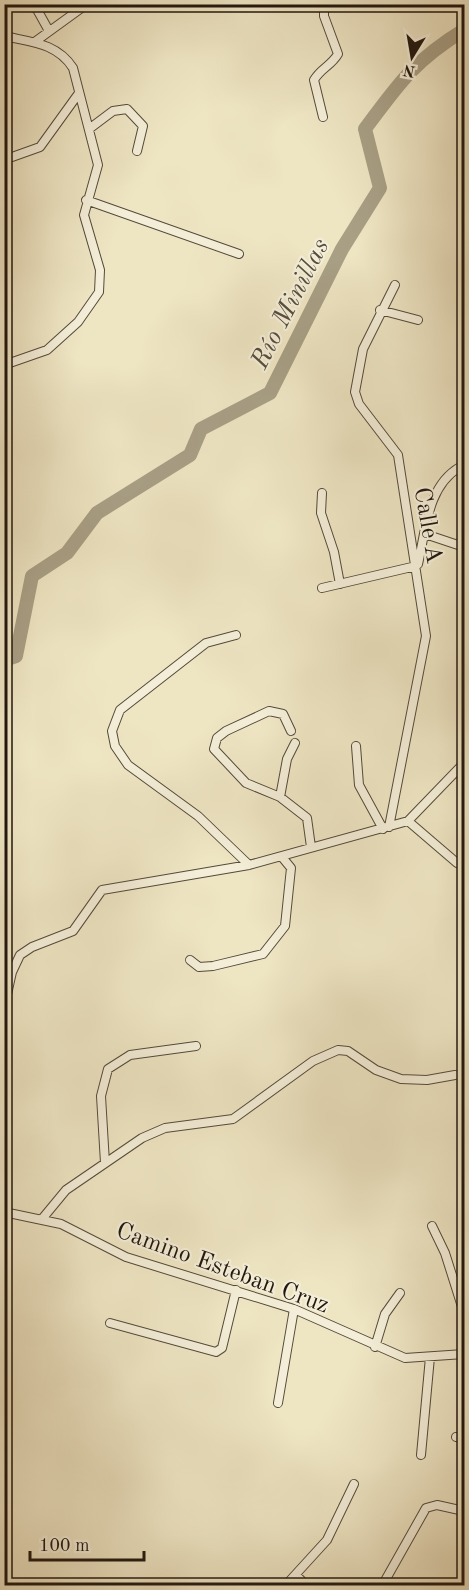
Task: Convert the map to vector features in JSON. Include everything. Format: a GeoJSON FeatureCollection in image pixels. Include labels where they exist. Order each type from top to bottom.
{"type":"FeatureCollection","features":[{"type":"Feature","properties":{"kind":"street"},"geometry":{"type":"LineString","coordinates":[[34,4],[49,32]]}},
{"type":"Feature","properties":{"kind":"street"},"geometry":{"type":"LineString","coordinates":[[36,41],[87,4]]}},
{"type":"Feature","properties":{"kind":"street"},"geometry":{"type":"LineString","coordinates":[[323,117],[314,80],[319,70],[332,64],[338,54],[324,16],[324,4]]}},
{"type":"Feature","properties":{"kind":"street"},"geometry":{"type":"LineString","coordinates":[[4,36],[36,41],[65,56],[73,68],[98,165],[86,200],[84,215],[100,270],[99,291],[78,322],[47,350],[4,366]]}},
{"type":"Feature","properties":{"kind":"street"},"geometry":{"type":"LineString","coordinates":[[4,156],[12,157],[40,147],[80,93]]}},
{"type":"Feature","properties":{"kind":"street"},"geometry":{"type":"LineString","coordinates":[[89,129],[113,111],[127,109],[143,126],[137,151]]}},
{"type":"Feature","properties":{"kind":"street"},"geometry":{"type":"LineString","coordinates":[[86,200],[239,254]]}},
{"type":"Feature","properties":{"kind":"street","name":"Calle A"},"geometry":{"type":"LineString","coordinates":[[386,828],[426,636],[398,454],[359,404],[355,392],[363,349],[380,310],[395,285]]}},
{"type":"Feature","properties":{"kind":"street"},"geometry":{"type":"LineString","coordinates":[[380,310],[418,320]]}},
{"type":"Feature","properties":{"kind":"street"},"geometry":{"type":"LineString","coordinates":[[322,588],[417,567],[435,491],[446,475],[460,467],[465,468]]}},
{"type":"Feature","properties":{"kind":"street"},"geometry":{"type":"LineString","coordinates":[[322,493],[321,513],[334,552],[340,584]]}},
{"type":"Feature","properties":{"kind":"street"},"geometry":{"type":"LineString","coordinates":[[425,534],[465,547]]}},
{"type":"Feature","properties":{"kind":"street"},"geometry":{"type":"LineString","coordinates":[[236,635],[206,643],[120,710],[112,731],[115,746],[128,765],[198,816],[249,865]]}},
{"type":"Feature","properties":{"kind":"street"},"geometry":{"type":"LineString","coordinates":[[291,731],[283,714],[269,711],[226,731],[216,738],[214,749],[246,783],[280,798],[307,818],[311,846]]}},
{"type":"Feature","properties":{"kind":"street"},"geometry":{"type":"LineString","coordinates":[[280,798],[287,759],[295,743]]}},
{"type":"Feature","properties":{"kind":"street"},"geometry":{"type":"LineString","coordinates":[[356,746],[358,785],[386,828]]}},
{"type":"Feature","properties":{"kind":"street"},"geometry":{"type":"LineString","coordinates":[[4,1008],[12,972],[20,955],[32,947],[73,931],[102,891],[249,865],[408,821],[465,763]]}},
{"type":"Feature","properties":{"kind":"street"},"geometry":{"type":"LineString","coordinates":[[408,821],[458,863],[465,857]]}},
{"type":"Feature","properties":{"kind":"street"},"geometry":{"type":"LineString","coordinates":[[190,960],[199,967],[213,966],[263,954],[285,926],[291,868],[282,857]]}},
{"type":"Feature","properties":{"kind":"street"},"geometry":{"type":"LineString","coordinates":[[4,963],[12,972]]}},
{"type":"Feature","properties":{"kind":"street"},"geometry":{"type":"LineString","coordinates":[[105,1163],[101,1096],[108,1069],[130,1055],[196,1046]]}},
{"type":"Feature","properties":{"kind":"street"},"geometry":{"type":"LineString","coordinates":[[42,1219],[66,1190],[142,1138],[165,1128],[233,1119],[314,1061],[338,1050],[348,1051],[376,1070],[401,1079],[427,1080],[455,1075]]}},
{"type":"Feature","properties":{"kind":"street","name":"Camino Esteban Cruz"},"geometry":{"type":"LineString","coordinates":[[4,1212],[61,1224],[126,1257],[294,1309],[375,1347],[405,1358],[465,1354]]}},
{"type":"Feature","properties":{"kind":"street"},"geometry":{"type":"LineString","coordinates":[[432,1226],[446,1253],[465,1312]]}},
{"type":"Feature","properties":{"kind":"street"},"geometry":{"type":"LineString","coordinates":[[110,1323],[216,1352],[222,1348],[236,1290]]}},
{"type":"Feature","properties":{"kind":"street"},"geometry":{"type":"LineString","coordinates":[[375,1347],[385,1314],[400,1293]]}},
{"type":"Feature","properties":{"kind":"street"},"geometry":{"type":"LineString","coordinates":[[278,1403],[294,1309]]}},
{"type":"Feature","properties":{"kind":"street"},"geometry":{"type":"LineString","coordinates":[[421,1455],[430,1357]]}},
{"type":"Feature","properties":{"kind":"street"},"geometry":{"type":"LineString","coordinates":[[285,1586],[327,1540],[354,1484]]}},
{"type":"Feature","properties":{"kind":"street"},"geometry":{"type":"LineString","coordinates":[[382,1586],[426,1508],[437,1505],[465,1511]]}},
{"type":"Feature","properties":{"kind":"street"},"geometry":{"type":"LineString","coordinates":[[296,1575],[307,1586]]}},
{"type":"Feature","properties":{"kind":"waterway","name":"Río Minillas"},"geometry":{"type":"LineString","coordinates":[[4,660],[16,656],[32,576],[67,553],[97,513],[190,455],[201,429],[270,393],[342,249],[380,188],[365,129],[388,98],[420,62],[464,30]]}}]}
